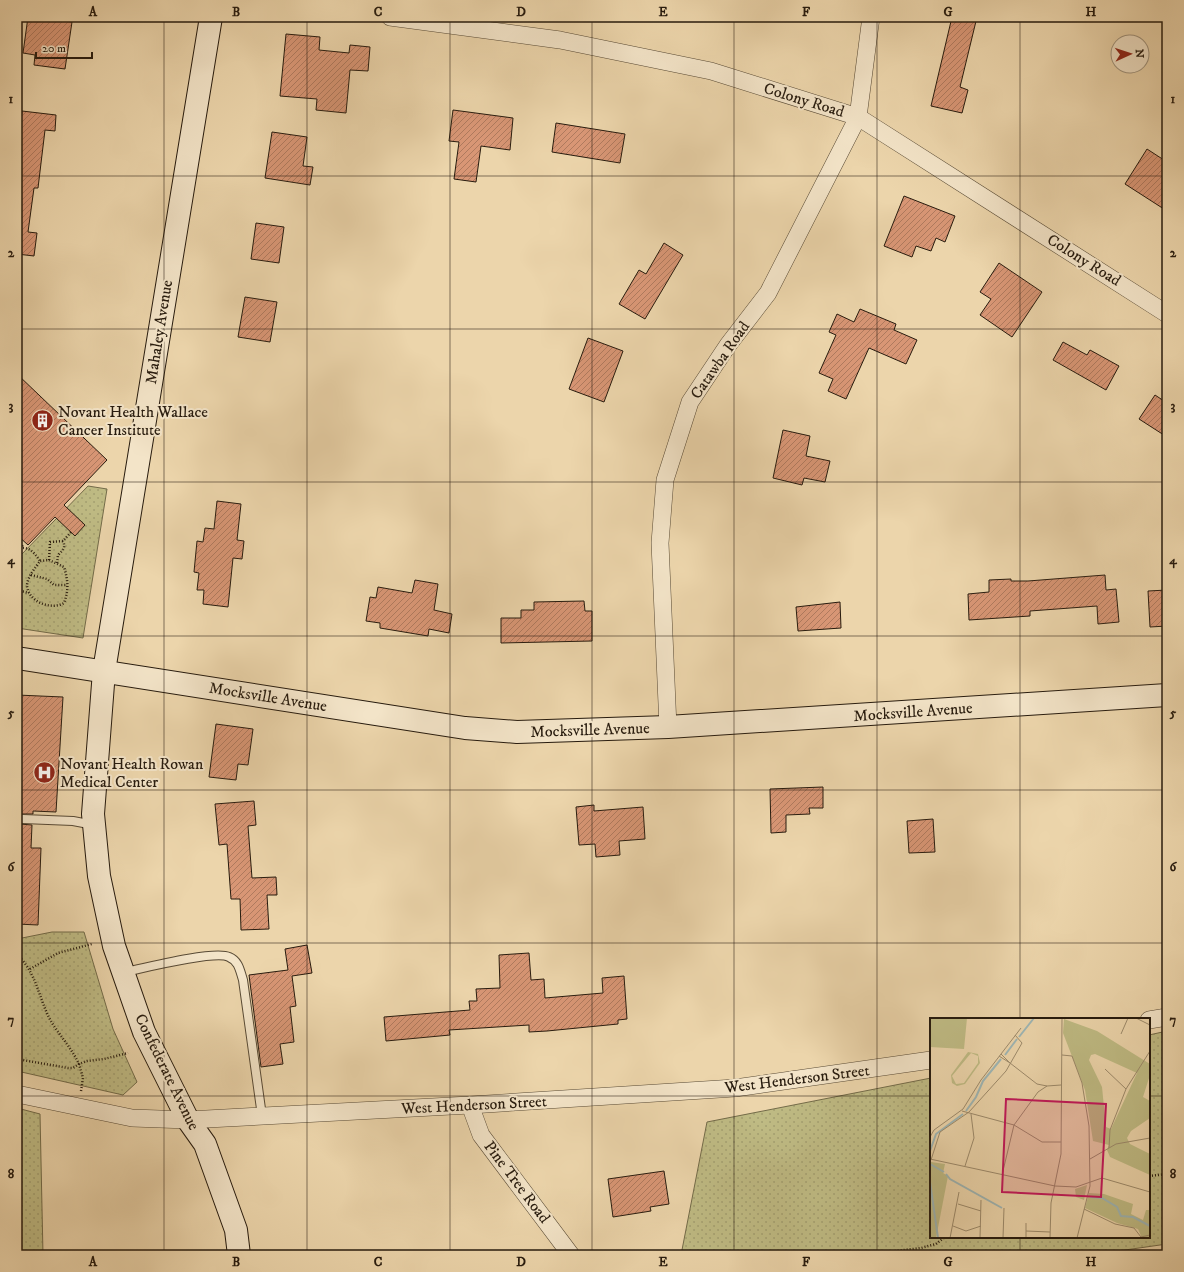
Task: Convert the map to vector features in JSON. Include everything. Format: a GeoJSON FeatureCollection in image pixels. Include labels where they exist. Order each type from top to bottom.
{"type":"FeatureCollection","features":[{"type":"Feature","properties":{"kind":"street","name":"Mahaley Avenue"},"geometry":{"type":"LineString","coordinates":[[104,671],[211,17]]}},
{"type":"Feature","properties":{"kind":"street","name":"Colony Road"},"geometry":{"type":"LineString","coordinates":[[390,17],[560,40],[711,71],[858,117],[1167,314]]}},
{"type":"Feature","properties":{"kind":"street","name":"Catawba Road"},"geometry":{"type":"LineString","coordinates":[[668,727],[660,543],[665,480],[690,402],[728,345],[768,293],[858,117],[871,17]]}},
{"type":"Feature","properties":{"kind":"street","name":"Mocksville Avenue"},"geometry":{"type":"LineString","coordinates":[[17,658],[465,728],[517,732],[668,727],[1167,695]]}},
{"type":"Feature","properties":{"kind":"street","name":"Confederate Avenue"},"geometry":{"type":"LineString","coordinates":[[104,671],[93,814],[99,876],[114,946],[144,1032],[188,1120],[204,1144],[221,1186],[236,1230],[239,1255]]}},
{"type":"Feature","properties":{"kind":"street"},"geometry":{"type":"LineString","coordinates":[[1150,1020],[1167,1017]]}},
{"type":"Feature","properties":{"kind":"street","name":"West Henderson Street"},"geometry":{"type":"LineString","coordinates":[[17,1094],[132,1118],[188,1120],[470,1106],[735,1088],[930,1060]]}},
{"type":"Feature","properties":{"kind":"street","name":"Pine Tree Road"},"geometry":{"type":"LineString","coordinates":[[470,1106],[481,1135],[571,1255]]}},
{"type":"Feature","properties":{"kind":"lane"},"geometry":{"type":"LineString","coordinates":[[22,819],[73,821],[94,825]]}},
{"type":"Feature","properties":{"kind":"lane"},"geometry":{"type":"LineString","coordinates":[[123,972],[213,955],[229,957],[238,963],[243,980],[262,1116]]}},
{"type":"Feature","properties":{"kind":"path"},"geometry":{"type":"LineString","coordinates":[[49,560],[50,542],[63,541],[71,532]]}},
{"type":"Feature","properties":{"kind":"path"},"geometry":{"type":"LineString","coordinates":[[17,538],[23,547],[34,551],[40,561]]}},
{"type":"Feature","properties":{"kind":"path"},"geometry":{"type":"LineString","coordinates":[[57,563],[58,555],[64,550],[65,546],[63,541]]}},
{"type":"Feature","properties":{"kind":"path"},"geometry":{"type":"LineString","coordinates":[[17,549],[23,547]]}},
{"type":"Feature","properties":{"kind":"path"},"geometry":{"type":"LineString","coordinates":[[49,560],[64,567],[68,585],[68,593],[64,603],[57,607],[45,605],[36,600],[30,593],[27,585],[31,575],[40,561],[49,560]]}},
{"type":"Feature","properties":{"kind":"path"},"geometry":{"type":"LineString","coordinates":[[31,575],[42,576],[54,585],[68,585]]}},
{"type":"Feature","properties":{"kind":"path"},"geometry":{"type":"LineString","coordinates":[[17,590],[30,593]]}},
{"type":"Feature","properties":{"kind":"path"},"geometry":{"type":"LineString","coordinates":[[30,969],[58,953],[92,944]]}},
{"type":"Feature","properties":{"kind":"path"},"geometry":{"type":"LineString","coordinates":[[17,955],[30,969],[42,1004],[53,1024],[73,1050],[83,1078],[80,1093]]}},
{"type":"Feature","properties":{"kind":"path"},"geometry":{"type":"LineString","coordinates":[[17,1059],[73,1068],[86,1061],[104,1059],[128,1053]]}},
{"type":"Feature","properties":{"kind":"path"},"geometry":{"type":"LineString","coordinates":[[1150,1176],[1167,1174]]}},
{"type":"Feature","properties":{"kind":"path"},"geometry":{"type":"LineString","coordinates":[[862,1255],[921,1248],[936,1244],[944,1238]]}},
{"type":"Feature","properties":{"kind":"path"},"geometry":{"type":"LineString","coordinates":[[793,1255],[820,1253],[846,1255]]}},
{"type":"Feature","properties":{"kind":"shaded area"},"geometry":{"type":"Polygon","coordinates":[[[88,486],[107,489],[83,638],[17,628],[17,576],[21,555],[88,486]]]}},
{"type":"Feature","properties":{"kind":"shaded area"},"geometry":{"type":"Polygon","coordinates":[[[52,932],[84,932],[113,1029],[137,1082],[123,1095],[17,1071],[17,939],[52,932]]]}},
{"type":"Feature","properties":{"kind":"shaded area"},"geometry":{"type":"Polygon","coordinates":[[[1167,1031],[1167,1244],[1090,1255],[681,1255],[707,1122],[930,1078],[930,1238],[1150,1238],[1150,1035],[1167,1031]]]}},
{"type":"Feature","properties":{"kind":"shaded area"},"geometry":{"type":"Polygon","coordinates":[[[17,1108],[40,1114],[43,1255],[17,1255],[17,1108]]]}},
{"type":"Feature","properties":{"kind":"building"},"geometry":{"type":"Polygon","coordinates":[[[28,17],[72,22],[65,69],[34,65],[35,55],[23,53],[28,17]]]}},
{"type":"Feature","properties":{"kind":"building"},"geometry":{"type":"Polygon","coordinates":[[[952,17],[977,17],[960,87],[968,90],[962,113],[931,106],[952,17]]]}},
{"type":"Feature","properties":{"kind":"building"},"geometry":{"type":"Polygon","coordinates":[[[286,34],[320,37],[319,50],[349,53],[350,45],[370,47],[368,71],[350,70],[346,113],[316,110],[317,99],[280,96],[286,34]]]}},
{"type":"Feature","properties":{"kind":"building"},"geometry":{"type":"Polygon","coordinates":[[[453,110],[513,118],[510,150],[481,146],[476,182],[454,179],[459,142],[449,141],[453,110]]]}},
{"type":"Feature","properties":{"kind":"building"},"geometry":{"type":"Polygon","coordinates":[[[22,111],[56,115],[55,131],[45,130],[38,188],[34,188],[28,232],[37,233],[34,256],[17,254],[17,152],[22,111]]]}},
{"type":"Feature","properties":{"kind":"building"},"geometry":{"type":"Polygon","coordinates":[[[556,123],[625,134],[620,163],[552,152],[556,123]]]}},
{"type":"Feature","properties":{"kind":"building"},"geometry":{"type":"Polygon","coordinates":[[[272,132],[307,137],[303,166],[313,167],[310,185],[265,178],[272,132]]]}},
{"type":"Feature","properties":{"kind":"building"},"geometry":{"type":"Polygon","coordinates":[[[1147,149],[1167,162],[1167,211],[1125,184],[1147,149]]]}},
{"type":"Feature","properties":{"kind":"building"},"geometry":{"type":"Polygon","coordinates":[[[904,196],[955,216],[945,242],[936,238],[931,251],[916,246],[912,257],[884,246],[904,196]]]}},
{"type":"Feature","properties":{"kind":"building"},"geometry":{"type":"Polygon","coordinates":[[[256,223],[284,227],[279,263],[251,259],[256,223]]]}},
{"type":"Feature","properties":{"kind":"building"},"geometry":{"type":"Polygon","coordinates":[[[664,243],[683,255],[645,319],[619,304],[639,270],[646,274],[664,243]]]}},
{"type":"Feature","properties":{"kind":"building"},"geometry":{"type":"Polygon","coordinates":[[[999,263],[1042,292],[1012,337],[980,315],[991,299],[980,292],[999,263]]]}},
{"type":"Feature","properties":{"kind":"building"},"geometry":{"type":"Polygon","coordinates":[[[245,297],[277,302],[270,342],[238,337],[245,297]]]}},
{"type":"Feature","properties":{"kind":"building"},"geometry":{"type":"Polygon","coordinates":[[[860,309],[896,324],[894,330],[917,340],[906,364],[869,348],[846,399],[828,391],[833,379],[819,373],[836,335],[829,332],[837,314],[854,322],[860,309]]]}},
{"type":"Feature","properties":{"kind":"building"},"geometry":{"type":"Polygon","coordinates":[[[588,338],[623,351],[604,402],[569,389],[588,338]]]}},
{"type":"Feature","properties":{"kind":"building"},"geometry":{"type":"Polygon","coordinates":[[[1063,342],[1087,355],[1090,350],[1119,366],[1106,390],[1053,360],[1063,342]]]}},
{"type":"Feature","properties":{"kind":"building","name":"Novant Health Wallace Cancer Institute"},"geometry":{"type":"Polygon","coordinates":[[[17,374],[107,460],[64,505],[85,525],[75,536],[55,517],[28,545],[17,535],[17,374]]]}},
{"type":"Feature","properties":{"kind":"building"},"geometry":{"type":"Polygon","coordinates":[[[1155,395],[1167,403],[1167,437],[1139,419],[1155,395]]]}},
{"type":"Feature","properties":{"kind":"building"},"geometry":{"type":"Polygon","coordinates":[[[783,430],[810,436],[806,456],[830,461],[825,482],[804,478],[802,485],[773,478],[783,430]]]}},
{"type":"Feature","properties":{"kind":"building"},"geometry":{"type":"Polygon","coordinates":[[[217,501],[241,504],[237,540],[244,541],[242,559],[233,558],[228,607],[203,604],[204,590],[197,590],[199,573],[194,572],[197,541],[203,542],[205,528],[214,529],[217,501]]]}},
{"type":"Feature","properties":{"kind":"building"},"geometry":{"type":"Polygon","coordinates":[[[1105,575],[1106,590],[1116,589],[1119,622],[1098,624],[1097,606],[1030,611],[1030,616],[969,620],[968,594],[989,592],[989,580],[1011,579],[1011,581],[1028,581],[1105,575]]]}},
{"type":"Feature","properties":{"kind":"building"},"geometry":{"type":"Polygon","coordinates":[[[415,580],[438,584],[434,610],[452,614],[449,633],[429,629],[428,636],[380,628],[380,623],[366,621],[370,597],[376,598],[378,587],[412,593],[415,580]]]}},
{"type":"Feature","properties":{"kind":"building"},"geometry":{"type":"Polygon","coordinates":[[[1167,590],[1167,626],[1150,627],[1148,591],[1167,590]]]}},
{"type":"Feature","properties":{"kind":"building"},"geometry":{"type":"Polygon","coordinates":[[[584,601],[585,611],[592,611],[592,641],[501,643],[501,618],[521,618],[521,610],[534,610],[534,602],[584,601]]]}},
{"type":"Feature","properties":{"kind":"building"},"geometry":{"type":"Polygon","coordinates":[[[840,602],[841,628],[798,631],[796,607],[840,602]]]}},
{"type":"Feature","properties":{"kind":"building"},"geometry":{"type":"Polygon","coordinates":[[[17,695],[63,697],[56,812],[33,811],[33,814],[21,814],[18,818],[20,824],[32,825],[31,848],[41,848],[38,925],[17,924],[17,695]]]}},
{"type":"Feature","properties":{"kind":"building"},"geometry":{"type":"Polygon","coordinates":[[[216,724],[253,729],[248,765],[238,764],[236,780],[209,777],[216,724]]]}},
{"type":"Feature","properties":{"kind":"building"},"geometry":{"type":"Polygon","coordinates":[[[823,787],[823,808],[809,808],[810,814],[786,815],[786,832],[771,833],[770,789],[823,787]]]}},
{"type":"Feature","properties":{"kind":"building"},"geometry":{"type":"Polygon","coordinates":[[[254,801],[256,825],[248,826],[252,878],[276,877],[277,895],[267,895],[269,929],[241,930],[240,899],[231,899],[227,844],[219,845],[215,804],[254,801]]]}},
{"type":"Feature","properties":{"kind":"building"},"geometry":{"type":"Polygon","coordinates":[[[594,805],[594,811],[643,807],[645,839],[619,841],[620,855],[596,857],[595,844],[579,845],[576,807],[594,805]]]}},
{"type":"Feature","properties":{"kind":"building"},"geometry":{"type":"Polygon","coordinates":[[[933,819],[935,852],[909,853],[907,821],[933,819]]]}},
{"type":"Feature","properties":{"kind":"building"},"geometry":{"type":"Polygon","coordinates":[[[307,945],[312,973],[292,976],[296,1006],[290,1007],[294,1042],[280,1044],[283,1064],[261,1067],[249,975],[288,970],[285,949],[307,945]]]}},
{"type":"Feature","properties":{"kind":"building"},"geometry":{"type":"Polygon","coordinates":[[[529,953],[531,980],[544,979],[545,998],[603,993],[602,978],[624,976],[627,1019],[618,1020],[618,1024],[547,1031],[529,1032],[529,1025],[449,1030],[450,1035],[386,1041],[384,1017],[470,1010],[469,1001],[477,1001],[476,989],[500,988],[499,955],[529,953]]]}},
{"type":"Feature","properties":{"kind":"building"},"geometry":{"type":"Polygon","coordinates":[[[664,1171],[669,1204],[650,1207],[651,1211],[613,1217],[608,1179],[664,1171]]]}},
{"type":"Feature","properties":{"kind":"place","name":"Novant Health Wallace Cancer Institute"},"geometry":{"type":"Point","coordinates":[42,421]}},
{"type":"Feature","properties":{"kind":"place","name":"Novant Health Rowan Medical Center"},"geometry":{"type":"Point","coordinates":[44,773]}}]}
